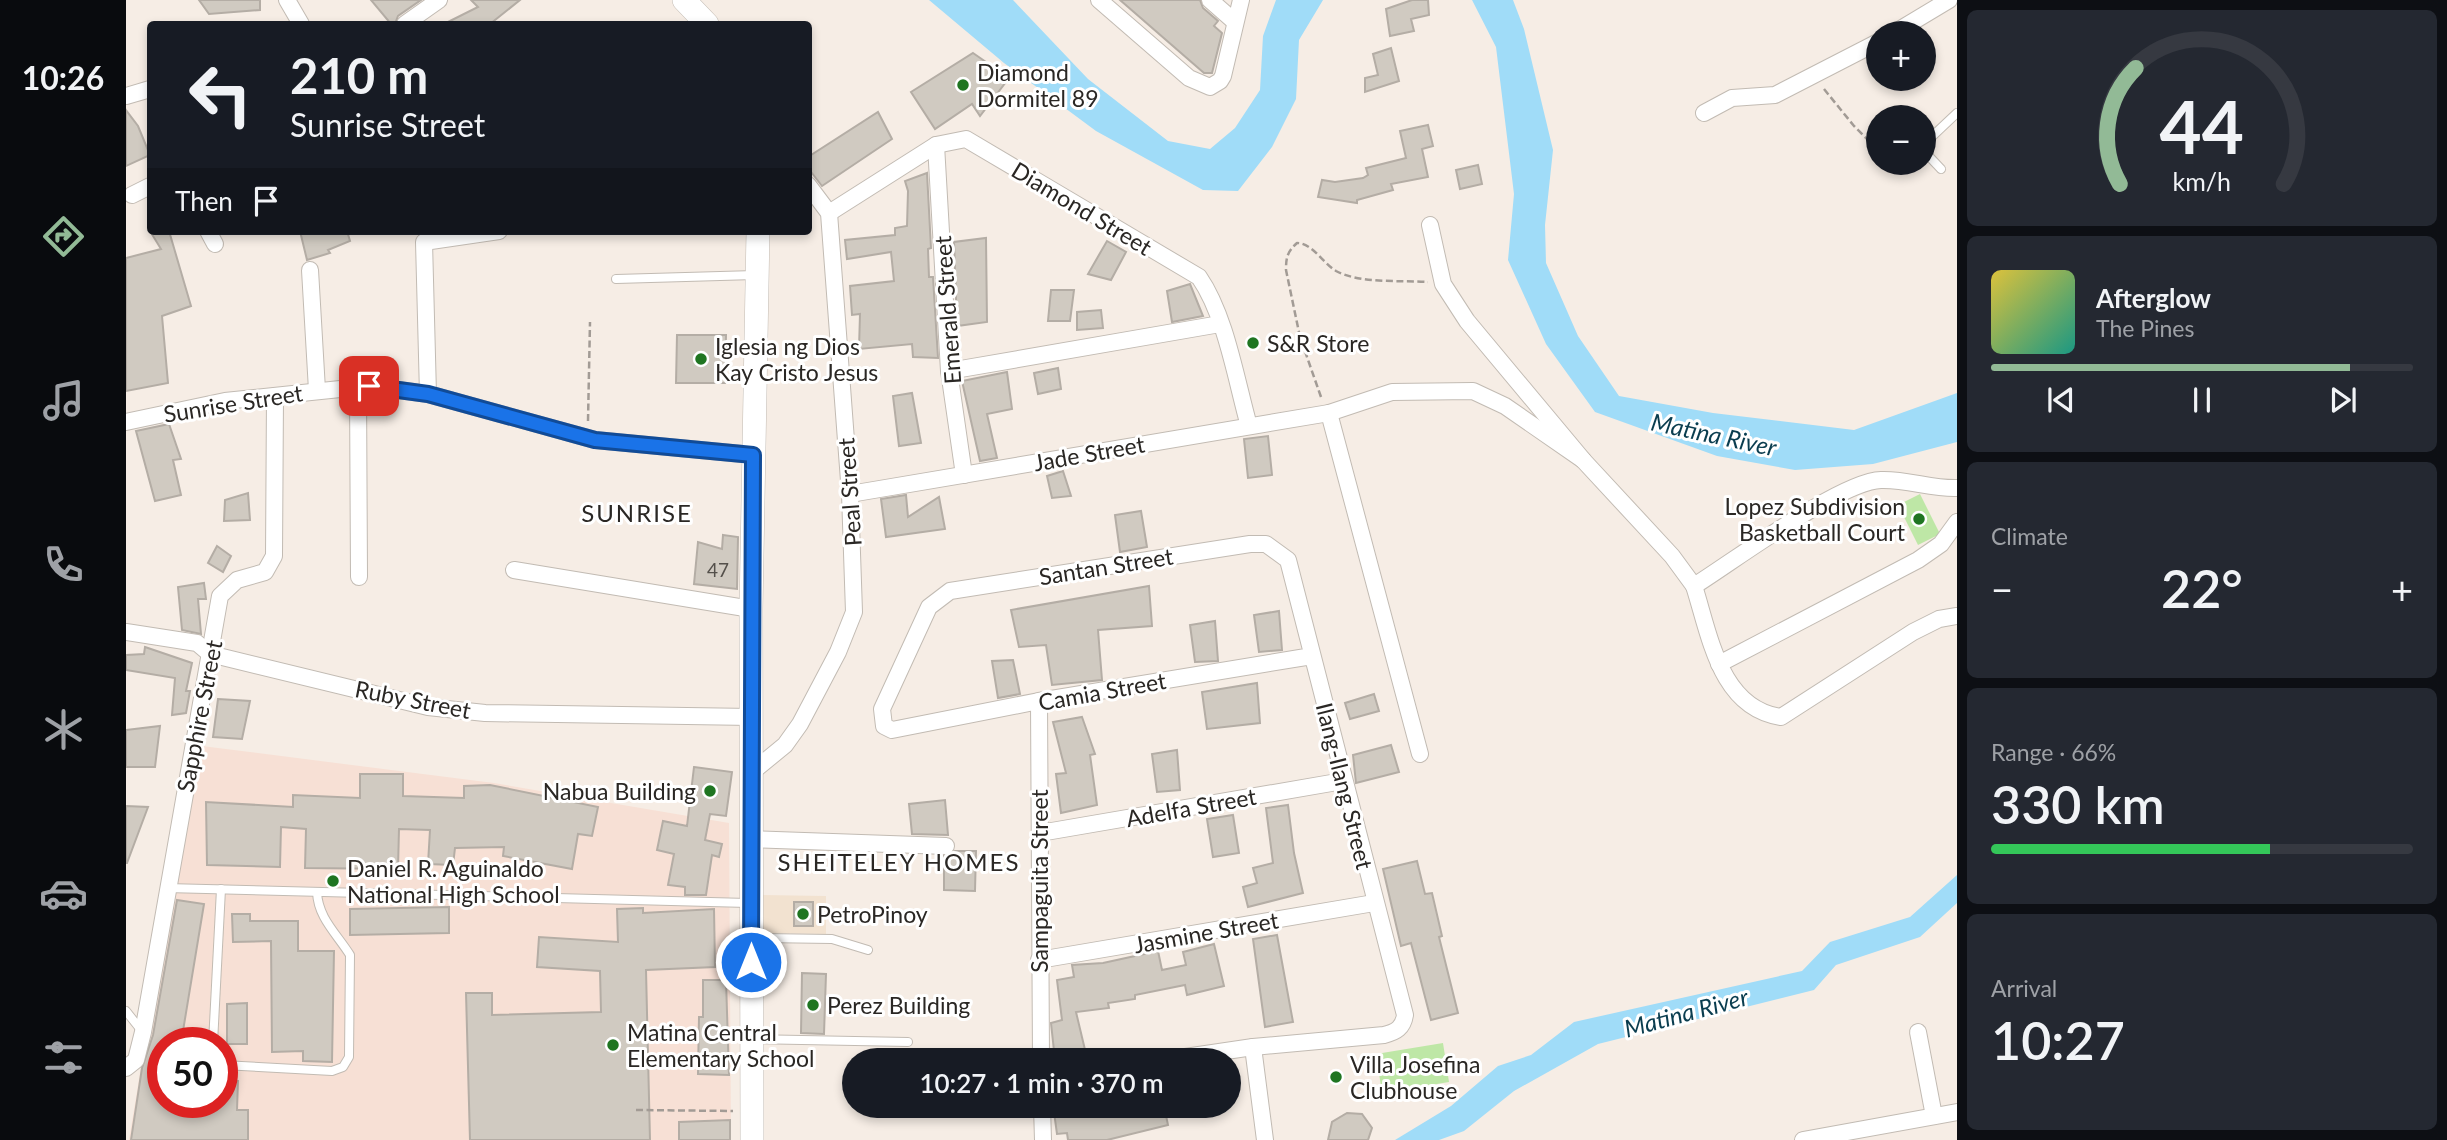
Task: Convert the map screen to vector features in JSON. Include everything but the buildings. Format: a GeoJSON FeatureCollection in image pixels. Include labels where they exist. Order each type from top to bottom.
{"type":"FeatureCollection","features":[{"type":"Feature","properties":{"kind":"main road"},"geometry":{"type":"LineString","coordinates":[[684,0],[704,21]]}},
{"type":"Feature","properties":{"kind":"main road"},"geometry":{"type":"LineString","coordinates":[[751,1140],[751,609],[758,235]]}},
{"type":"Feature","properties":{"kind":"street"},"geometry":{"type":"LineString","coordinates":[[287,0],[299,21]]}},
{"type":"Feature","properties":{"kind":"street"},"geometry":{"type":"LineString","coordinates":[[407,21],[419,6],[439,0]]}},
{"type":"Feature","properties":{"kind":"street"},"geometry":{"type":"LineString","coordinates":[[1099,0],[1173,65],[1204,86],[1215,85],[1223,76],[1241,0]]}},
{"type":"Feature","properties":{"kind":"street"},"geometry":{"type":"LineString","coordinates":[[1210,0],[1235,22]]}},
{"type":"Feature","properties":{"kind":"street"},"geometry":{"type":"LineString","coordinates":[[1914,21],[1949,0]]}},
{"type":"Feature","properties":{"kind":"street"},"geometry":{"type":"LineString","coordinates":[[1704,113],[1732,98],[1775,95],[1866,48]]}},
{"type":"Feature","properties":{"kind":"street"},"geometry":{"type":"LineString","coordinates":[[126,96],[147,90]]}},
{"type":"Feature","properties":{"kind":"street","name":"Diamond Street"},"geometry":{"type":"LineString","coordinates":[[829,214],[936,145],[966,139],[1130,239],[1189,269],[1207,289],[1220,324],[1249,426]]}},
{"type":"Feature","properties":{"kind":"street","name":"Emerald Street"},"geometry":{"type":"LineString","coordinates":[[936,145],[950,370],[964,475]]}},
{"type":"Feature","properties":{"kind":"street"},"geometry":{"type":"LineString","coordinates":[[129,200],[147,188]]}},
{"type":"Feature","properties":{"kind":"street"},"geometry":{"type":"LineString","coordinates":[[812,191],[829,214]]}},
{"type":"Feature","properties":{"kind":"street","name":"Peal Street"},"geometry":{"type":"LineString","coordinates":[[751,773],[785,745],[800,724],[851,625],[855,584],[829,214]]}},
{"type":"Feature","properties":{"kind":"street"},"geometry":{"type":"LineString","coordinates":[[1430,225],[1443,284],[1494,357],[1692,584],[1719,664],[1747,706],[1764,715],[1781,718],[1913,632],[1939,619],[1957,617]]}},
{"type":"Feature","properties":{"kind":"street"},"geometry":{"type":"LineString","coordinates":[[428,394],[424,242],[472,235]]}},
{"type":"Feature","properties":{"kind":"street"},"geometry":{"type":"LineString","coordinates":[[310,270],[317,390]]}},
{"type":"Feature","properties":{"kind":"street"},"geometry":{"type":"LineString","coordinates":[[950,370],[1220,324]]}},
{"type":"Feature","properties":{"kind":"street"},"geometry":{"type":"LineString","coordinates":[[358,387],[359,577]]}},
{"type":"Feature","properties":{"kind":"street","name":"Sunrise Street"},"geometry":{"type":"LineString","coordinates":[[126,422],[225,401],[358,387],[428,394],[588,439],[753,455]]}},
{"type":"Feature","properties":{"kind":"street","name":"Jade Street"},"geometry":{"type":"LineString","coordinates":[[850,494],[1328,412],[1392,391],[1473,391],[1505,407],[1583,460]]}},
{"type":"Feature","properties":{"kind":"street","name":"Sapphire Street"},"geometry":{"type":"LineString","coordinates":[[129,1066],[143,1032],[166,888],[220,596],[237,580],[265,572],[274,556],[275,396]]}},
{"type":"Feature","properties":{"kind":"street"},"geometry":{"type":"LineString","coordinates":[[1328,412],[1419,754]]}},
{"type":"Feature","properties":{"kind":"street"},"geometry":{"type":"LineString","coordinates":[[1692,584],[1832,497],[1862,483],[1894,480],[1957,488]]}},
{"type":"Feature","properties":{"kind":"street"},"geometry":{"type":"LineString","coordinates":[[1719,664],[1918,560],[1941,544],[1957,522]]}},
{"type":"Feature","properties":{"kind":"street","name":"Santan Street"},"geometry":{"type":"LineString","coordinates":[[892,730],[884,726],[882,709],[929,607],[938,597],[950,591],[1233,546],[1266,544],[1276,548]]}},
{"type":"Feature","properties":{"kind":"street","name":"Ilang-Ilang Street"},"geometry":{"type":"LineString","coordinates":[[1253,1047],[1384,1035],[1400,1029],[1405,1015],[1343,781],[1293,572],[1288,560],[1276,548]]}},
{"type":"Feature","properties":{"kind":"street"},"geometry":{"type":"LineString","coordinates":[[514,570],[751,609]]}},
{"type":"Feature","properties":{"kind":"street","name":"Ruby Street"},"geometry":{"type":"LineString","coordinates":[[126,632],[197,643],[210,654],[428,707],[485,713],[752,717]]}},
{"type":"Feature","properties":{"kind":"street","name":"Camia Street"},"geometry":{"type":"LineString","coordinates":[[892,730],[1039,701],[1312,656]]}},
{"type":"Feature","properties":{"kind":"street","name":"Sampaguita Street"},"geometry":{"type":"LineString","coordinates":[[1039,701],[1041,1048]]}},
{"type":"Feature","properties":{"kind":"street","name":"Adelfa Street"},"geometry":{"type":"LineString","coordinates":[[1040,833],[1343,781]]}},
{"type":"Feature","properties":{"kind":"street"},"geometry":{"type":"LineString","coordinates":[[751,839],[946,846]]}},
{"type":"Feature","properties":{"kind":"street","name":"Jasmine Street"},"geometry":{"type":"LineString","coordinates":[[1039,960],[1374,903]]}},
{"type":"Feature","properties":{"kind":"street"},"geometry":{"type":"LineString","coordinates":[[1918,1032],[1934,1116]]}},
{"type":"Feature","properties":{"kind":"street"},"geometry":{"type":"LineString","coordinates":[[1241,1049],[1253,1047],[1265,1140]]}},
{"type":"Feature","properties":{"kind":"street"},"geometry":{"type":"LineString","coordinates":[[1803,1140],[1957,1112]]}},
{"type":"Feature","properties":{"kind":"street"},"geometry":{"type":"LineString","coordinates":[[1042,1118],[1043,1140]]}},
{"type":"Feature","properties":{"kind":"lane"},"geometry":{"type":"LineString","coordinates":[[1936,133],[1957,113]]}},
{"type":"Feature","properties":{"kind":"lane"},"geometry":{"type":"LineString","coordinates":[[1936,164],[1941,169]]}},
{"type":"Feature","properties":{"kind":"lane"},"geometry":{"type":"LineString","coordinates":[[616,279],[758,275]]}},
{"type":"Feature","properties":{"kind":"lane"},"geometry":{"type":"LineString","coordinates":[[166,888],[751,903]]}},
{"type":"Feature","properties":{"kind":"lane"},"geometry":{"type":"LineString","coordinates":[[214,1027],[221,889]]}},
{"type":"Feature","properties":{"kind":"lane"},"geometry":{"type":"LineString","coordinates":[[238,1066],[332,1071],[343,1068],[349,1057],[350,955],[335,938],[318,905],[317,892]]}},
{"type":"Feature","properties":{"kind":"lane"},"geometry":{"type":"LineString","coordinates":[[751,938],[832,939],[868,950]]}},
{"type":"Feature","properties":{"kind":"lane"},"geometry":{"type":"LineString","coordinates":[[126,1011],[143,1032]]}},
{"type":"Feature","properties":{"kind":"lane"},"geometry":{"type":"LineString","coordinates":[[751,1039],[908,1042]]}},
{"type":"Feature","properties":{"kind":"path"},"geometry":{"type":"LineString","coordinates":[[1814,75],[1866,138]]}},
{"type":"Feature","properties":{"kind":"path"},"geometry":{"type":"LineString","coordinates":[[1328,412],[1300,337],[1286,270],[1286,259],[1292,247],[1297,243],[1306,245],[1337,271],[1355,277],[1443,284]]}},
{"type":"Feature","properties":{"kind":"path"},"geometry":{"type":"LineString","coordinates":[[588,439],[590,323]]}},
{"type":"Feature","properties":{"kind":"path"},"geometry":{"type":"LineString","coordinates":[[636,1110],[731,1111]]}},
{"type":"Feature","properties":{"kind":"shaded area"},"geometry":{"type":"Polygon","coordinates":[[[194,745],[494,783],[729,823],[731,1140],[129,1140],[147,1031],[147,1118],[238,1118],[238,1027],[148,1027],[194,745]]]}},
{"type":"Feature","properties":{"kind":"shaded area"},"geometry":{"type":"Polygon","coordinates":[[[759,895],[826,896],[826,934],[759,933],[759,895]]]}},
{"type":"Feature","properties":{"kind":"green space","name":"Lopez Subdivision Basketball Court"},"geometry":{"type":"Polygon","coordinates":[[[1920,494],[1940,534],[1918,545],[1898,505],[1920,494]]]}},
{"type":"Feature","properties":{"kind":"green space"},"geometry":{"type":"Polygon","coordinates":[[[1443,1043],[1449,1082],[1382,1093],[1376,1054],[1443,1043]]]}},
{"type":"Feature","properties":{"kind":"water"},"geometry":{"type":"Polygon","coordinates":[[[929,0],[1013,0],[1088,79],[1168,141],[1210,149],[1235,128],[1260,90],[1263,36],[1276,0],[1323,0],[1299,40],[1296,99],[1272,147],[1238,191],[1203,190],[1096,131],[1004,63],[929,0]]]}},
{"type":"Feature","properties":{"kind":"water","name":"Matina River"},"geometry":{"type":"Polygon","coordinates":[[[1472,0],[1513,0],[1524,29],[1553,150],[1545,225],[1546,263],[1578,336],[1619,396],[1713,413],[1854,430],[1957,393],[1957,442],[1873,464],[1795,470],[1717,456],[1595,412],[1546,344],[1508,260],[1514,194],[1496,47],[1472,0]]]}},
{"type":"Feature","properties":{"kind":"water","name":"Matina River"},"geometry":{"type":"Polygon","coordinates":[[[1957,875],[1957,903],[1920,937],[1836,965],[1814,990],[1598,1044],[1514,1091],[1464,1131],[1439,1140],[1395,1140],[1451,1106],[1498,1066],[1531,1055],[1574,1022],[1802,971],[1830,942],[1910,917],[1957,875]]]}},
{"type":"Feature","properties":{"kind":"place","name":"Diamond Dormitel 89"},"geometry":{"type":"Point","coordinates":[963,85]}},
{"type":"Feature","properties":{"kind":"place","name":"S&R Store"},"geometry":{"type":"Point","coordinates":[1253,343]}},
{"type":"Feature","properties":{"kind":"place","name":"Iglesia ng Dios Kay Cristo Jesus"},"geometry":{"type":"Point","coordinates":[701,359]}},
{"type":"Feature","properties":{"kind":"place","name":"Lopez Subdivision Basketball Court"},"geometry":{"type":"Point","coordinates":[1919,519]}},
{"type":"Feature","properties":{"kind":"place","name":"Nabua Building"},"geometry":{"type":"Point","coordinates":[710,791]}},
{"type":"Feature","properties":{"kind":"place","name":"Daniel R. Aguinaldo National High School"},"geometry":{"type":"Point","coordinates":[333,881]}},
{"type":"Feature","properties":{"kind":"place","name":"PetroPinoy"},"geometry":{"type":"Point","coordinates":[803,914]}},
{"type":"Feature","properties":{"kind":"place","name":"Perez Building"},"geometry":{"type":"Point","coordinates":[813,1005]}},
{"type":"Feature","properties":{"kind":"place","name":"Matina Central Elementary School"},"geometry":{"type":"Point","coordinates":[613,1045]}},
{"type":"Feature","properties":{"kind":"place","name":"Villa Josefina Clubhouse"},"geometry":{"type":"Point","coordinates":[1336,1077]}},
{"type":"Feature","properties":{"kind":"district","name":"SUNRISE"},"geometry":{"type":"Point","coordinates":[637,512]}},
{"type":"Feature","properties":{"kind":"district","name":"SHEITELEY HOMES"},"geometry":{"type":"Point","coordinates":[899,861]}},
{"type":"Feature","properties":{"kind":"route"},"geometry":{"type":"LineString","coordinates":[[369,386],[428,394],[595,440],[645,447],[753,455],[751,962]]}}]}
